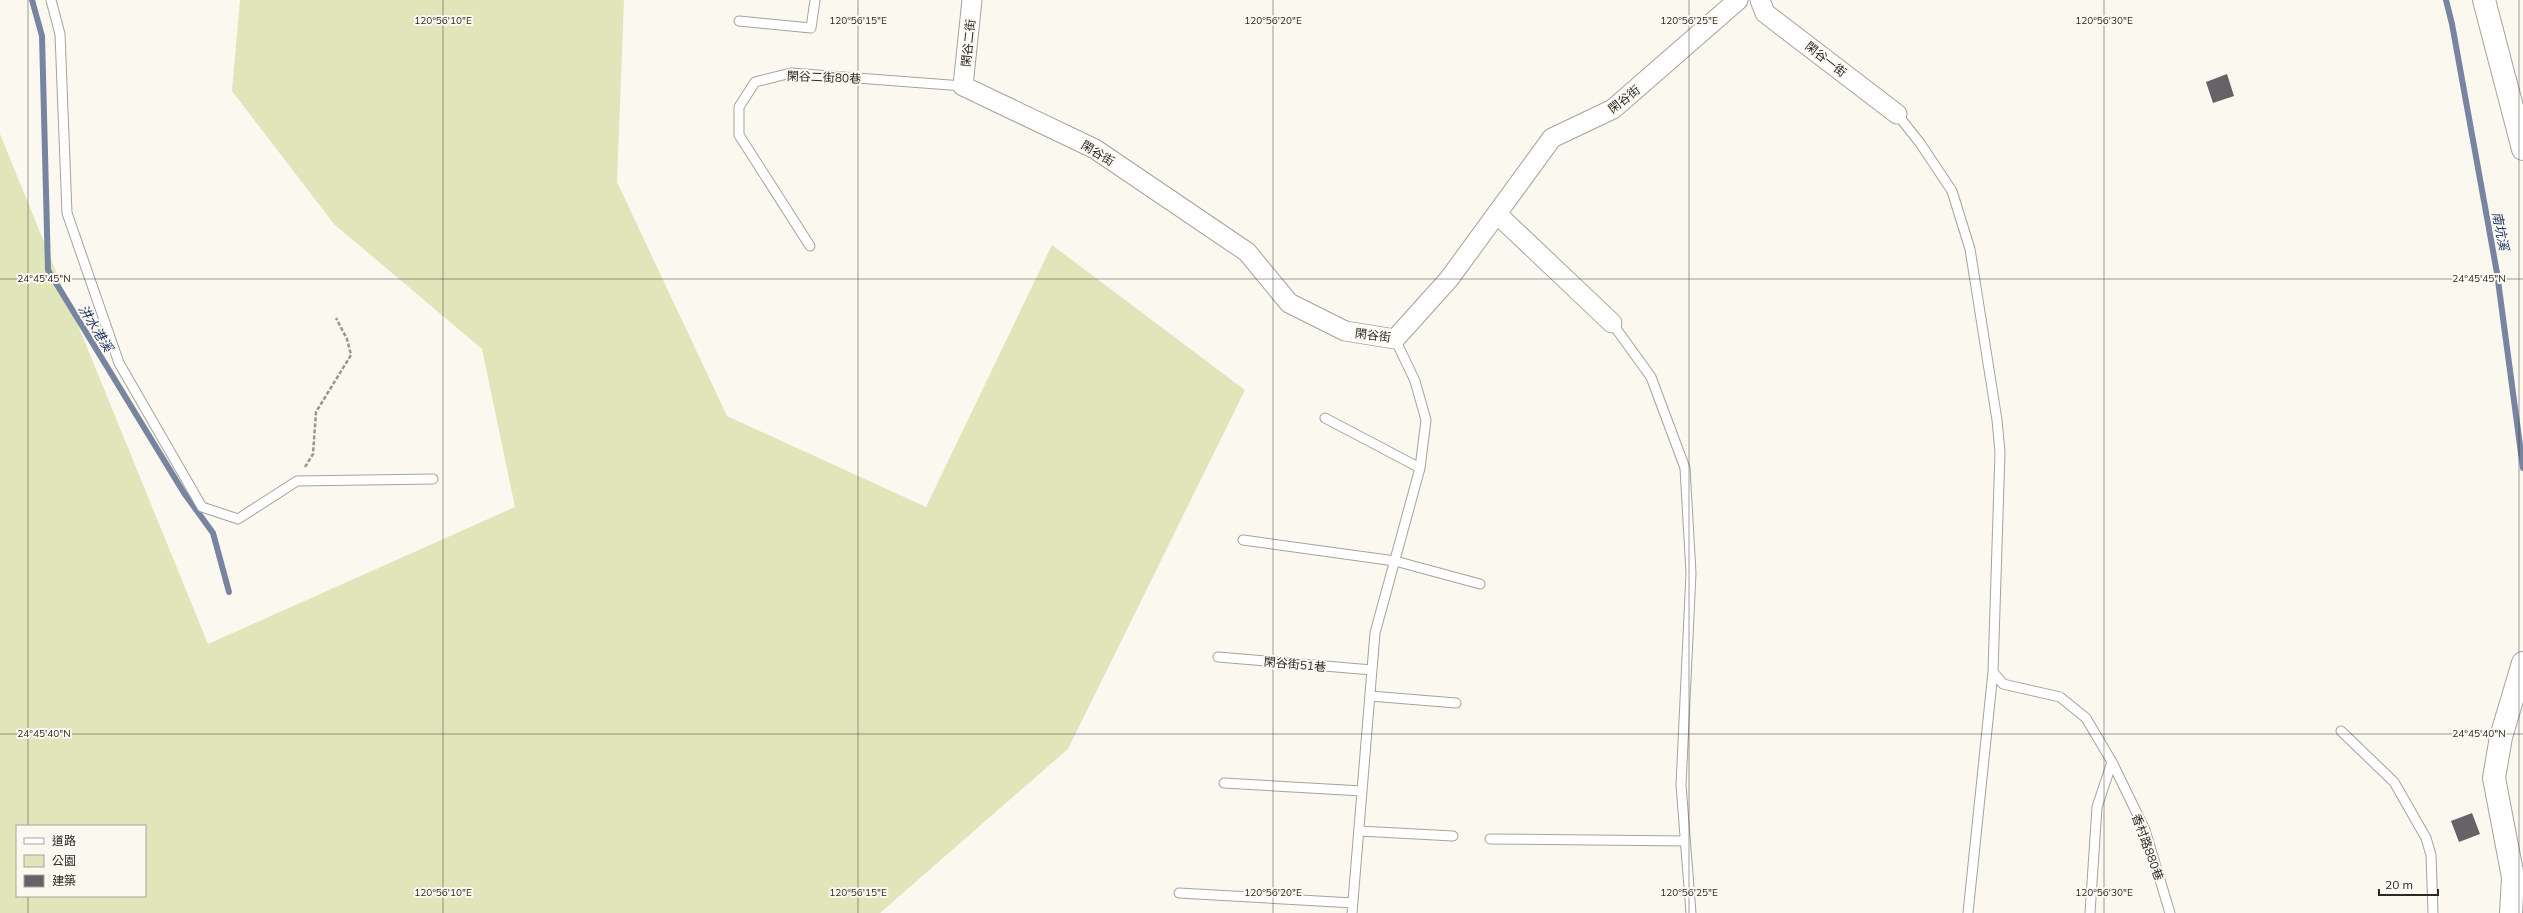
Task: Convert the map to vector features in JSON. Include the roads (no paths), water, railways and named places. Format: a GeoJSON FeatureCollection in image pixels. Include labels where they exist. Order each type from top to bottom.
{"type":"FeatureCollection","features":[{"type":"Feature","properties":{"kind":"street","name":"閑谷二街"},"geometry":{"type":"LineString","coordinates":[[963,86],[972,0]]}},
{"type":"Feature","properties":{"kind":"street","name":"閑谷街"},"geometry":{"type":"LineString","coordinates":[[963,86],[1095,149],[1247,252],[1289,303],[1345,332],[1395,339],[1449,279],[1552,138],[1613,110],[1738,0]]}},
{"type":"Feature","properties":{"kind":"street","name":"閑谷一街"},"geometry":{"type":"LineString","coordinates":[[1760,0],[1765,12],[1898,114]]}},
{"type":"Feature","properties":{"kind":"street"},"geometry":{"type":"LineString","coordinates":[[2484,0],[2523,149]]}},
{"type":"Feature","properties":{"kind":"street"},"geometry":{"type":"LineString","coordinates":[[1497,214],[1612,323]]}},
{"type":"Feature","properties":{"kind":"street"},"geometry":{"type":"LineString","coordinates":[[2511,913],[2513,877],[2494,778],[2501,737],[2523,663]]}},
{"type":"Feature","properties":{"kind":"lane"},"geometry":{"type":"LineString","coordinates":[[51,0],[60,34],[67,213],[119,363],[202,507],[238,519],[297,482],[433,479]]}},
{"type":"Feature","properties":{"kind":"lane"},"geometry":{"type":"LineString","coordinates":[[739,21],[811,28],[814,0]]}},
{"type":"Feature","properties":{"kind":"lane","name":"閑谷二街80巷"},"geometry":{"type":"LineString","coordinates":[[810,246],[739,135],[739,106],[755,82],[791,74],[963,86]]}},
{"type":"Feature","properties":{"kind":"lane"},"geometry":{"type":"LineString","coordinates":[[1898,114],[1920,142],[1952,191],[1970,249],[1997,420],[2000,452],[1994,672],[1968,913]]}},
{"type":"Feature","properties":{"kind":"lane"},"geometry":{"type":"LineString","coordinates":[[1612,323],[1651,377],[1685,468],[1691,572],[1681,785],[1691,913]]}},
{"type":"Feature","properties":{"kind":"lane"},"geometry":{"type":"LineString","coordinates":[[1352,913],[1375,633],[1420,468],[1426,420],[1415,381],[1395,339]]}},
{"type":"Feature","properties":{"kind":"lane"},"geometry":{"type":"LineString","coordinates":[[1325,418],[1420,468]]}},
{"type":"Feature","properties":{"kind":"lane"},"geometry":{"type":"LineString","coordinates":[[1243,540],[1395,561],[1480,584]]}},
{"type":"Feature","properties":{"kind":"lane","name":"閑谷街51巷"},"geometry":{"type":"LineString","coordinates":[[1218,657],[1372,670]]}},
{"type":"Feature","properties":{"kind":"lane","name":"香村路880巷"},"geometry":{"type":"LineString","coordinates":[[1994,672],[2003,684],[2060,697],[2086,718],[2112,762],[2145,830],[2170,913]]}},
{"type":"Feature","properties":{"kind":"lane"},"geometry":{"type":"LineString","coordinates":[[1370,696],[1456,702]]}},
{"type":"Feature","properties":{"kind":"lane"},"geometry":{"type":"LineString","coordinates":[[2342,731],[2394,782],[2426,838],[2431,855],[2433,913]]}},
{"type":"Feature","properties":{"kind":"lane"},"geometry":{"type":"LineString","coordinates":[[2090,913],[2097,807],[2112,762]]}},
{"type":"Feature","properties":{"kind":"lane"},"geometry":{"type":"LineString","coordinates":[[1224,783],[1362,791]]}},
{"type":"Feature","properties":{"kind":"lane"},"geometry":{"type":"LineString","coordinates":[[1359,831],[1453,836]]}},
{"type":"Feature","properties":{"kind":"lane"},"geometry":{"type":"LineString","coordinates":[[1490,839],[1686,841]]}},
{"type":"Feature","properties":{"kind":"lane"},"geometry":{"type":"LineString","coordinates":[[1179,893],[1353,903]]}},
{"type":"Feature","properties":{"kind":"waterway","name":"汫水港溪"},"geometry":{"type":"LineString","coordinates":[[32,0],[42,36],[48,270],[184,493],[213,533],[229,592]]}},
{"type":"Feature","properties":{"kind":"waterway","name":"南坑溪"},"geometry":{"type":"LineString","coordinates":[[2446,0],[2452,24],[2497,273],[2523,468]]}}]}
